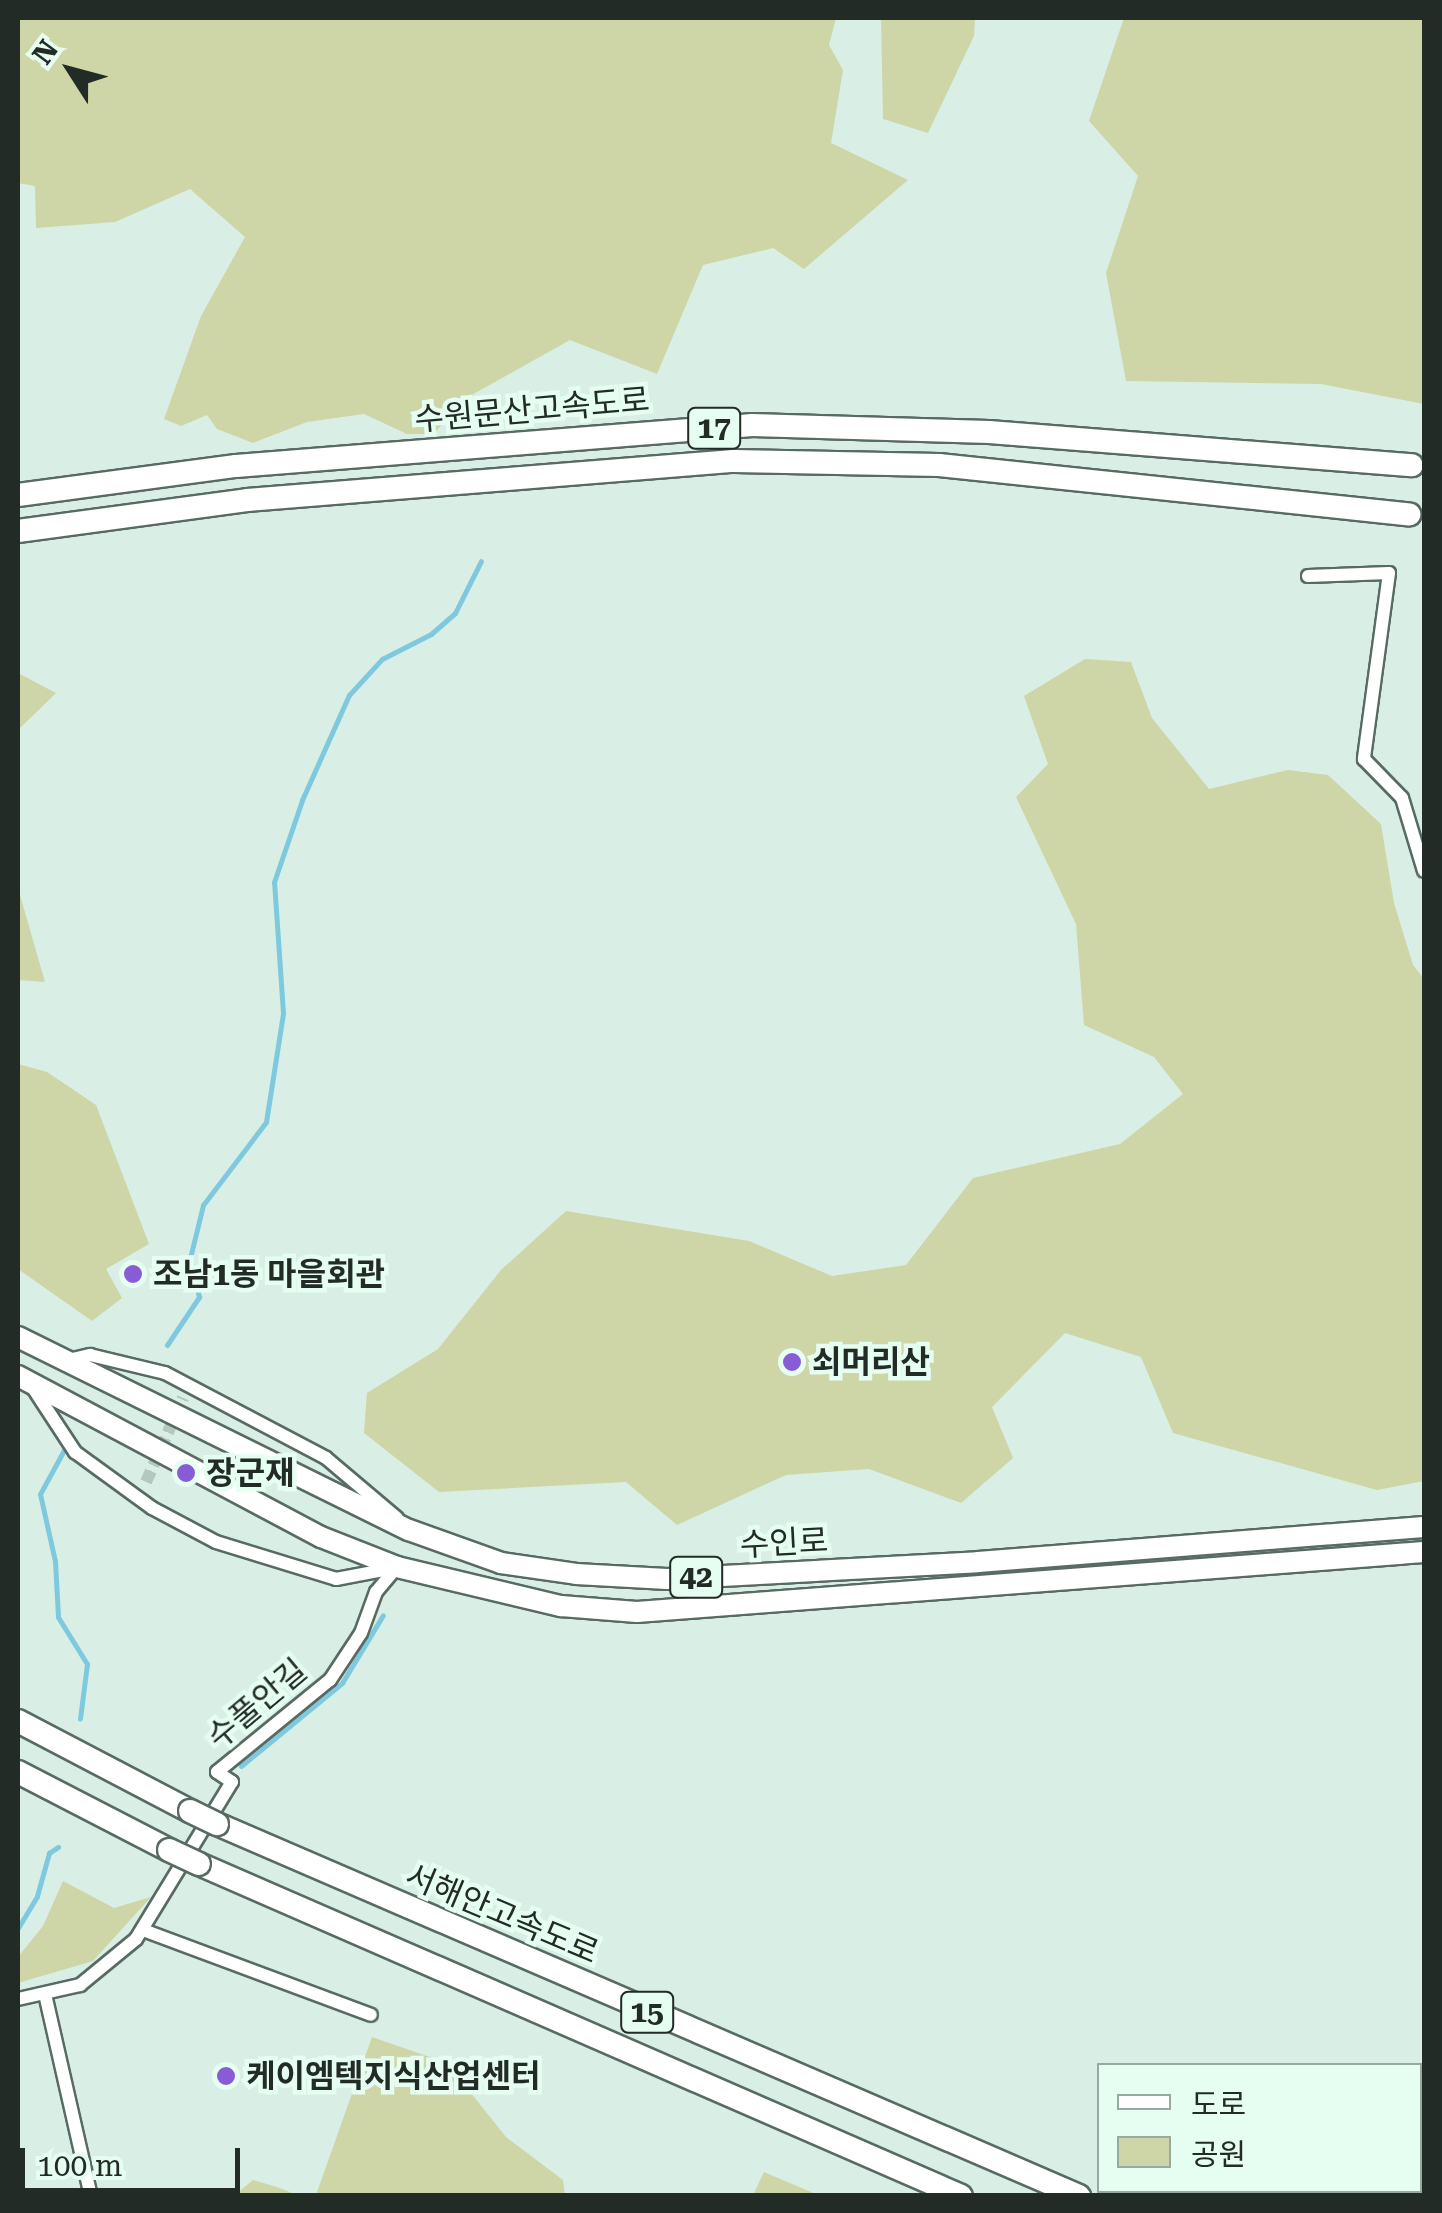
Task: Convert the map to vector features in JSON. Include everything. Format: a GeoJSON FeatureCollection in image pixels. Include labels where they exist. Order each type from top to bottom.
{"type":"FeatureCollection","features":[{"type":"Feature","properties":{"kind":"highway","name":"수원문산고속도로"},"geometry":{"type":"LineString","coordinates":[[18,495],[236,466],[752,425],[989,432],[1412,465]]}},
{"type":"Feature","properties":{"kind":"highway","name":"수원문산고속도로"},"geometry":{"type":"LineString","coordinates":[[18,531],[248,500],[732,461],[939,465],[1410,514]]}},
{"type":"Feature","properties":{"kind":"highway","name":"서해안고속도로"},"geometry":{"type":"LineString","coordinates":[[18,1721],[216,1824],[1080,2196]]}},
{"type":"Feature","properties":{"kind":"highway","name":"15"},"geometry":{"type":"LineString","coordinates":[[18,1772],[198,1864],[961,2196]]}},
{"type":"Feature","properties":{"kind":"main road","name":"수인로"},"geometry":{"type":"LineString","coordinates":[[18,1337],[409,1530],[501,1562],[667,1579],[1424,1527]]}},
{"type":"Feature","properties":{"kind":"main road","name":"수인로"},"geometry":{"type":"LineString","coordinates":[[23,1379],[321,1537],[397,1567],[561,1606],[637,1612],[1424,1552]]}},
{"type":"Feature","properties":{"kind":"street"},"geometry":{"type":"LineString","coordinates":[[1308,576],[1389,573],[1364,759],[1402,798],[1424,871]]}},
{"type":"Feature","properties":{"kind":"street"},"geometry":{"type":"LineString","coordinates":[[65,1360],[90,1355],[165,1374],[186,1392],[326,1458],[367,1486],[409,1530]]}},
{"type":"Feature","properties":{"kind":"street"},"geometry":{"type":"LineString","coordinates":[[23,1379],[75,1452],[136,1497],[216,1542],[336,1578],[397,1567]]}},
{"type":"Feature","properties":{"kind":"street"},"geometry":{"type":"LineString","coordinates":[[136,1497],[146,1482]]}},
{"type":"Feature","properties":{"kind":"street","name":"수풀안길"},"geometry":{"type":"LineString","coordinates":[[18,1999],[44,1994],[107,1969],[143,1930],[232,1782],[217,1772],[330,1680],[362,1633],[376,1592],[397,1567]]}},
{"type":"Feature","properties":{"kind":"street"},"geometry":{"type":"LineString","coordinates":[[143,1930],[371,2015]]}},
{"type":"Feature","properties":{"kind":"street"},"geometry":{"type":"LineString","coordinates":[[44,1994],[91,2196]]}},
{"type":"Feature","properties":{"kind":"green space"},"geometry":{"type":"Polygon","coordinates":[[[18,18],[836,18],[829,45],[843,70],[831,143],[908,180],[804,269],[773,248],[703,265],[657,374],[570,340],[461,401],[434,434],[407,434],[364,414],[307,422],[253,443],[217,429],[207,415],[181,426],[164,419],[201,316],[245,237],[190,189],[115,222],[36,228],[35,186],[18,183],[18,18]]]}},
{"type":"Feature","properties":{"kind":"green space"},"geometry":{"type":"Polygon","coordinates":[[[881,18],[975,18],[974,36],[928,133],[883,119],[881,18]]]}},
{"type":"Feature","properties":{"kind":"green space"},"geometry":{"type":"Polygon","coordinates":[[[1124,18],[1424,18],[1424,404],[1321,384],[1126,381],[1106,273],[1138,176],[1089,121],[1124,18]]]}},
{"type":"Feature","properties":{"kind":"green space"},"geometry":{"type":"Polygon","coordinates":[[[1085,659],[1131,662],[1152,718],[1209,789],[1288,770],[1328,775],[1381,824],[1394,903],[1413,965],[1424,979],[1424,1481],[1377,1490],[1173,1433],[1141,1357],[1065,1333],[992,1407],[1013,1458],[961,1503],[869,1469],[786,1475],[677,1525],[626,1482],[439,1492],[364,1433],[367,1393],[438,1349],[501,1270],[566,1211],[749,1241],[832,1276],[906,1265],[973,1178],[1120,1144],[1183,1094],[1154,1057],[1084,1025],[1076,924],[1016,797],[1048,764],[1024,696],[1085,659]]]}},
{"type":"Feature","properties":{"kind":"green space"},"geometry":{"type":"Polygon","coordinates":[[[18,673],[56,693],[18,730],[18,673]]]}},
{"type":"Feature","properties":{"kind":"green space"},"geometry":{"type":"Polygon","coordinates":[[[18,888],[45,982],[18,980],[18,888]]]}},
{"type":"Feature","properties":{"kind":"green space"},"geometry":{"type":"Polygon","coordinates":[[[18,1064],[47,1072],[96,1105],[149,1244],[106,1269],[122,1298],[92,1321],[18,1269],[18,1064]]]}},
{"type":"Feature","properties":{"kind":"green space"},"geometry":{"type":"Polygon","coordinates":[[[63,1881],[114,1908],[151,1897],[93,1961],[18,1983],[18,1957],[43,1926],[63,1881]]]}},
{"type":"Feature","properties":{"kind":"green space"},"geometry":{"type":"Polygon","coordinates":[[[372,2037],[447,2063],[506,2137],[563,2180],[565,2195],[316,2195],[372,2037]]]}},
{"type":"Feature","properties":{"kind":"green space"},"geometry":{"type":"Polygon","coordinates":[[[764,2172],[818,2195],[753,2195],[764,2172]]]}},
{"type":"Feature","properties":{"kind":"green space"},"geometry":{"type":"Polygon","coordinates":[[[253,2180],[277,2187],[297,2195],[235,2195],[253,2180]]]}},
{"type":"Feature","properties":{"kind":"waterway"},"geometry":{"type":"LineString","coordinates":[[167,1345],[199,1297],[190,1258],[203,1205],[266,1122],[283,1013],[274,882],[302,800],[349,695],[382,659],[431,634],[455,613],[481,561]]}},
{"type":"Feature","properties":{"kind":"waterway"},"geometry":{"type":"LineString","coordinates":[[64,1450],[40,1494],[55,1561],[58,1617],[87,1664],[80,1719]]}},
{"type":"Feature","properties":{"kind":"waterway"},"geometry":{"type":"LineString","coordinates":[[241,1766],[342,1683],[383,1615]]}},
{"type":"Feature","properties":{"kind":"waterway"},"geometry":{"type":"LineString","coordinates":[[18,1928],[37,1896],[49,1853],[58,1847]]}},
{"type":"Feature","properties":{"kind":"tunnel"},"geometry":{"type":"LineString","coordinates":[[146,1482],[183,1398]]}},
{"type":"Feature","properties":{"kind":"place","name":"조남1동 마을회관"},"geometry":{"type":"Point","coordinates":[133,1274]}},
{"type":"Feature","properties":{"kind":"place","name":"쇠머리산"},"geometry":{"type":"Point","coordinates":[792,1362]}},
{"type":"Feature","properties":{"kind":"place","name":"장군재"},"geometry":{"type":"Point","coordinates":[186,1473]}},
{"type":"Feature","properties":{"kind":"place","name":"케이엠텍지식산업센터"},"geometry":{"type":"Point","coordinates":[226,2076]}}]}
